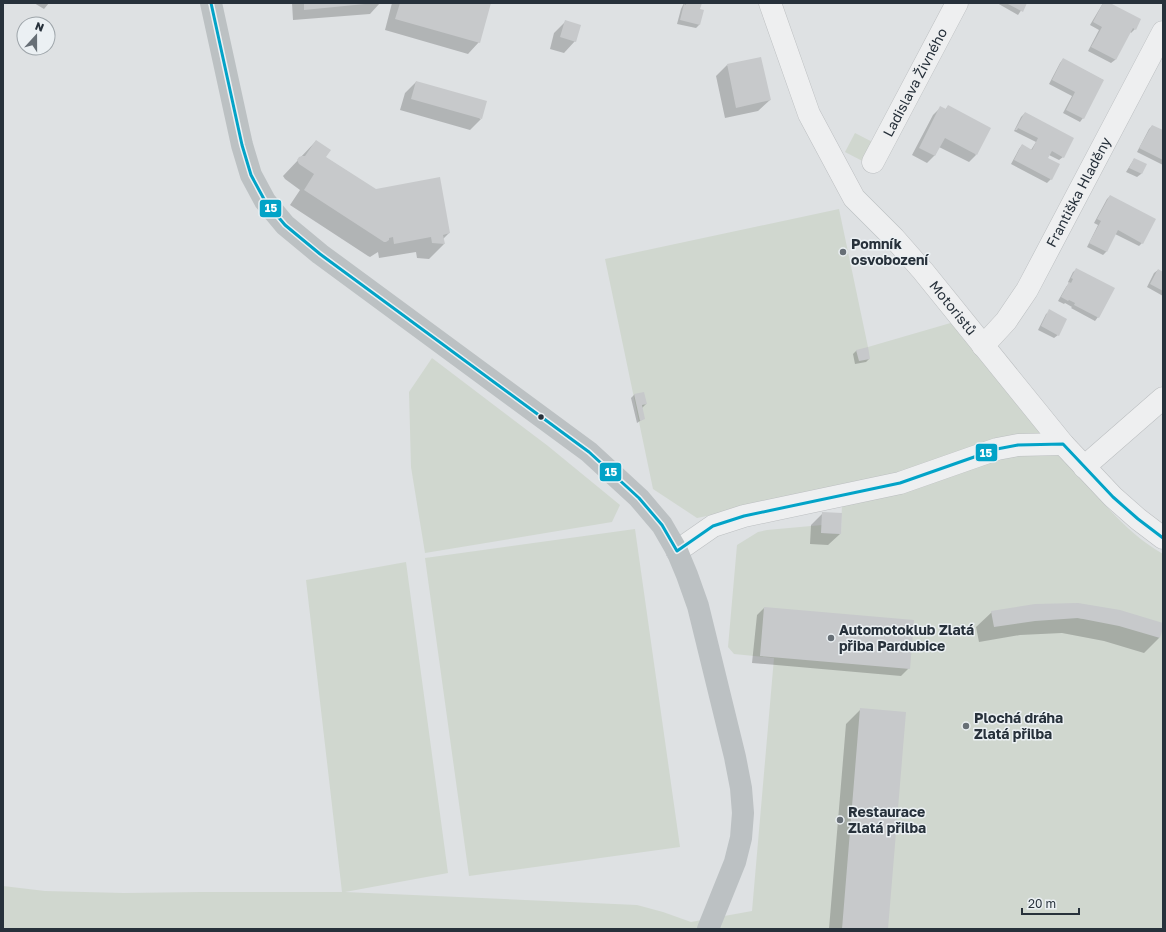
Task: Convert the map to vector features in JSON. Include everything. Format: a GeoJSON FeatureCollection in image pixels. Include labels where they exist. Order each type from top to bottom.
{"type":"FeatureCollection","features":[{"type":"Feature","properties":{"kind":"street"},"geometry":{"type":"LineString","coordinates":[[211,3],[242,145],[251,175],[265,201],[285,225],[320,254],[589,452],[639,498],[662,525],[677,550],[698,606],[741,788],[743,813],[741,838],[735,862],[708,929]]}},
{"type":"Feature","properties":{"kind":"street","name":"Motoristů"},"geometry":{"type":"LineString","coordinates":[[770,3],[809,114],[854,198],[894,238],[1063,444],[1113,498],[1163,538]]}},
{"type":"Feature","properties":{"kind":"street","name":"Ladislava Živného"},"geometry":{"type":"LineString","coordinates":[[873,162],[957,3]]}},
{"type":"Feature","properties":{"kind":"street","name":"Františka Hladěny"},"geometry":{"type":"LineString","coordinates":[[983,346],[1006,321],[1027,290],[1163,32]]}},
{"type":"Feature","properties":{"kind":"street"},"geometry":{"type":"LineString","coordinates":[[1084,467],[1163,398]]}},
{"type":"Feature","properties":{"kind":"street"},"geometry":{"type":"LineString","coordinates":[[677,550],[713,526],[744,516],[900,483],[997,449],[1018,445],[1063,444]]}},
{"type":"Feature","properties":{"kind":"shaded area"},"geometry":{"type":"Polygon","coordinates":[[[855,133],[886,149],[876,168],[845,152],[855,133]]]}},
{"type":"Feature","properties":{"kind":"shaded area"},"geometry":{"type":"Polygon","coordinates":[[[839,209],[868,347],[954,322],[1103,502],[1137,536],[1163,554],[1163,929],[3,929],[3,886],[45,891],[124,893],[342,892],[306,580],[406,562],[448,873],[345,892],[637,905],[691,922],[752,911],[774,658],[734,654],[728,647],[737,545],[758,532],[767,530],[822,525],[822,533],[841,534],[842,503],[895,479],[697,518],[653,489],[605,259],[839,209]]]}},
{"type":"Feature","properties":{"kind":"shaded area"},"geometry":{"type":"Polygon","coordinates":[[[432,358],[548,446],[620,505],[612,522],[425,553],[411,467],[409,392],[432,358]]]}},
{"type":"Feature","properties":{"kind":"shaded area"},"geometry":{"type":"Polygon","coordinates":[[[635,529],[680,847],[469,876],[425,558],[635,529]]]}},
{"type":"Feature","properties":{"kind":"building"},"geometry":{"type":"Polygon","coordinates":[[[304,3],[365,3],[365,4],[304,10],[304,3]]]}},
{"type":"Feature","properties":{"kind":"building"},"geometry":{"type":"Polygon","coordinates":[[[400,3],[491,3],[480,43],[395,19],[400,3]]]}},
{"type":"Feature","properties":{"kind":"building"},"geometry":{"type":"Polygon","coordinates":[[[686,3],[702,3],[700,9],[704,10],[700,25],[680,20],[684,4],[686,5],[686,3]]]}},
{"type":"Feature","properties":{"kind":"building"},"geometry":{"type":"Polygon","coordinates":[[[1006,3],[1027,3],[1023,12],[1006,3]]]}},
{"type":"Feature","properties":{"kind":"building"},"geometry":{"type":"Polygon","coordinates":[[[1103,3],[1110,3],[1141,19],[1136,30],[1133,28],[1116,60],[1091,47],[1102,27],[1093,22],[1103,3]]]}},
{"type":"Feature","properties":{"kind":"building"},"geometry":{"type":"Polygon","coordinates":[[[565,20],[581,25],[576,42],[560,37],[565,20]]]}},
{"type":"Feature","properties":{"kind":"building"},"geometry":{"type":"Polygon","coordinates":[[[761,57],[771,100],[736,108],[727,64],[761,57]]]}},
{"type":"Feature","properties":{"kind":"building"},"geometry":{"type":"Polygon","coordinates":[[[1063,58],[1104,80],[1084,119],[1066,110],[1075,92],[1052,80],[1063,58]]]}},
{"type":"Feature","properties":{"kind":"building"},"geometry":{"type":"Polygon","coordinates":[[[416,81],[487,101],[482,119],[411,99],[416,81]]]}},
{"type":"Feature","properties":{"kind":"building"},"geometry":{"type":"Polygon","coordinates":[[[948,105],[991,128],[977,155],[945,138],[935,156],[919,148],[940,106],[946,109],[948,105]]]}},
{"type":"Feature","properties":{"kind":"building"},"geometry":{"type":"Polygon","coordinates":[[[1025,112],[1074,138],[1064,158],[1052,151],[1048,158],[1060,164],[1052,180],[1014,160],[1022,144],[1032,150],[1038,138],[1018,128],[1015,130],[1025,112]]]}},
{"type":"Feature","properties":{"kind":"building"},"geometry":{"type":"Polygon","coordinates":[[[1152,125],[1163,130],[1163,160],[1139,148],[1152,125]]]}},
{"type":"Feature","properties":{"kind":"building"},"geometry":{"type":"Polygon","coordinates":[[[316,140],[331,150],[326,157],[376,189],[440,177],[450,233],[443,235],[445,244],[432,243],[431,237],[394,244],[393,237],[384,242],[304,190],[314,174],[299,164],[297,160],[299,157],[305,156],[316,140]]]}},
{"type":"Feature","properties":{"kind":"building"},"geometry":{"type":"Polygon","coordinates":[[[1134,158],[1147,164],[1142,174],[1129,168],[1134,158]]]}},
{"type":"Feature","properties":{"kind":"building"},"geometry":{"type":"Polygon","coordinates":[[[1110,195],[1156,219],[1143,244],[1118,230],[1107,252],[1089,243],[1101,221],[1097,219],[1110,195]]]}},
{"type":"Feature","properties":{"kind":"building"},"geometry":{"type":"Polygon","coordinates":[[[1076,268],[1115,288],[1099,318],[1074,305],[1075,303],[1061,297],[1069,282],[1071,283],[1073,279],[1071,278],[1076,268]]]}},
{"type":"Feature","properties":{"kind":"building"},"geometry":{"type":"Polygon","coordinates":[[[1158,269],[1163,272],[1163,291],[1150,284],[1158,269]]]}},
{"type":"Feature","properties":{"kind":"building"},"geometry":{"type":"Polygon","coordinates":[[[1049,309],[1067,319],[1059,336],[1041,326],[1049,309]]]}},
{"type":"Feature","properties":{"kind":"building"},"geometry":{"type":"Polygon","coordinates":[[[868,347],[870,359],[859,361],[856,350],[868,347]]]}},
{"type":"Feature","properties":{"kind":"building"},"geometry":{"type":"Polygon","coordinates":[[[644,392],[647,404],[642,405],[645,419],[640,421],[634,394],[644,392]]]}},
{"type":"Feature","properties":{"kind":"building"},"geometry":{"type":"Polygon","coordinates":[[[822,512],[842,513],[841,534],[821,533],[822,512]]]}},
{"type":"Feature","properties":{"kind":"building"},"geometry":{"type":"Polygon","coordinates":[[[1078,603],[1120,610],[1163,623],[1160,638],[1119,626],[1078,618],[1035,621],[994,627],[991,611],[1035,604],[1078,603]]]}},
{"type":"Feature","properties":{"kind":"building"},"geometry":{"type":"Polygon","coordinates":[[[764,607],[914,620],[910,669],[760,656],[764,607]]]}},
{"type":"Feature","properties":{"kind":"building"},"geometry":{"type":"Polygon","coordinates":[[[860,708],[906,712],[888,929],[842,929],[860,708]]]}},
{"type":"Feature","properties":{"kind":"transit line","name":"15"},"geometry":{"type":"LineString","coordinates":[[211,3],[242,145],[251,175],[265,201],[285,225],[320,254],[589,452],[639,498],[662,525],[677,551],[713,526],[744,516],[900,483],[997,449],[1018,445],[1063,444],[1113,497],[1163,538]]}},
{"type":"Feature","properties":{"kind":"place","name":"Pomník osvobození"},"geometry":{"type":"Point","coordinates":[843,252]}},
{"type":"Feature","properties":{"kind":"place","name":"Automotoklub Zlatá přiba Pardubice"},"geometry":{"type":"Point","coordinates":[831,638]}},
{"type":"Feature","properties":{"kind":"place","name":"Plochá dráha Zlatá přilba"},"geometry":{"type":"Point","coordinates":[966,726]}},
{"type":"Feature","properties":{"kind":"place","name":"Restaurace Zlatá přilba"},"geometry":{"type":"Point","coordinates":[840,820]}}]}
